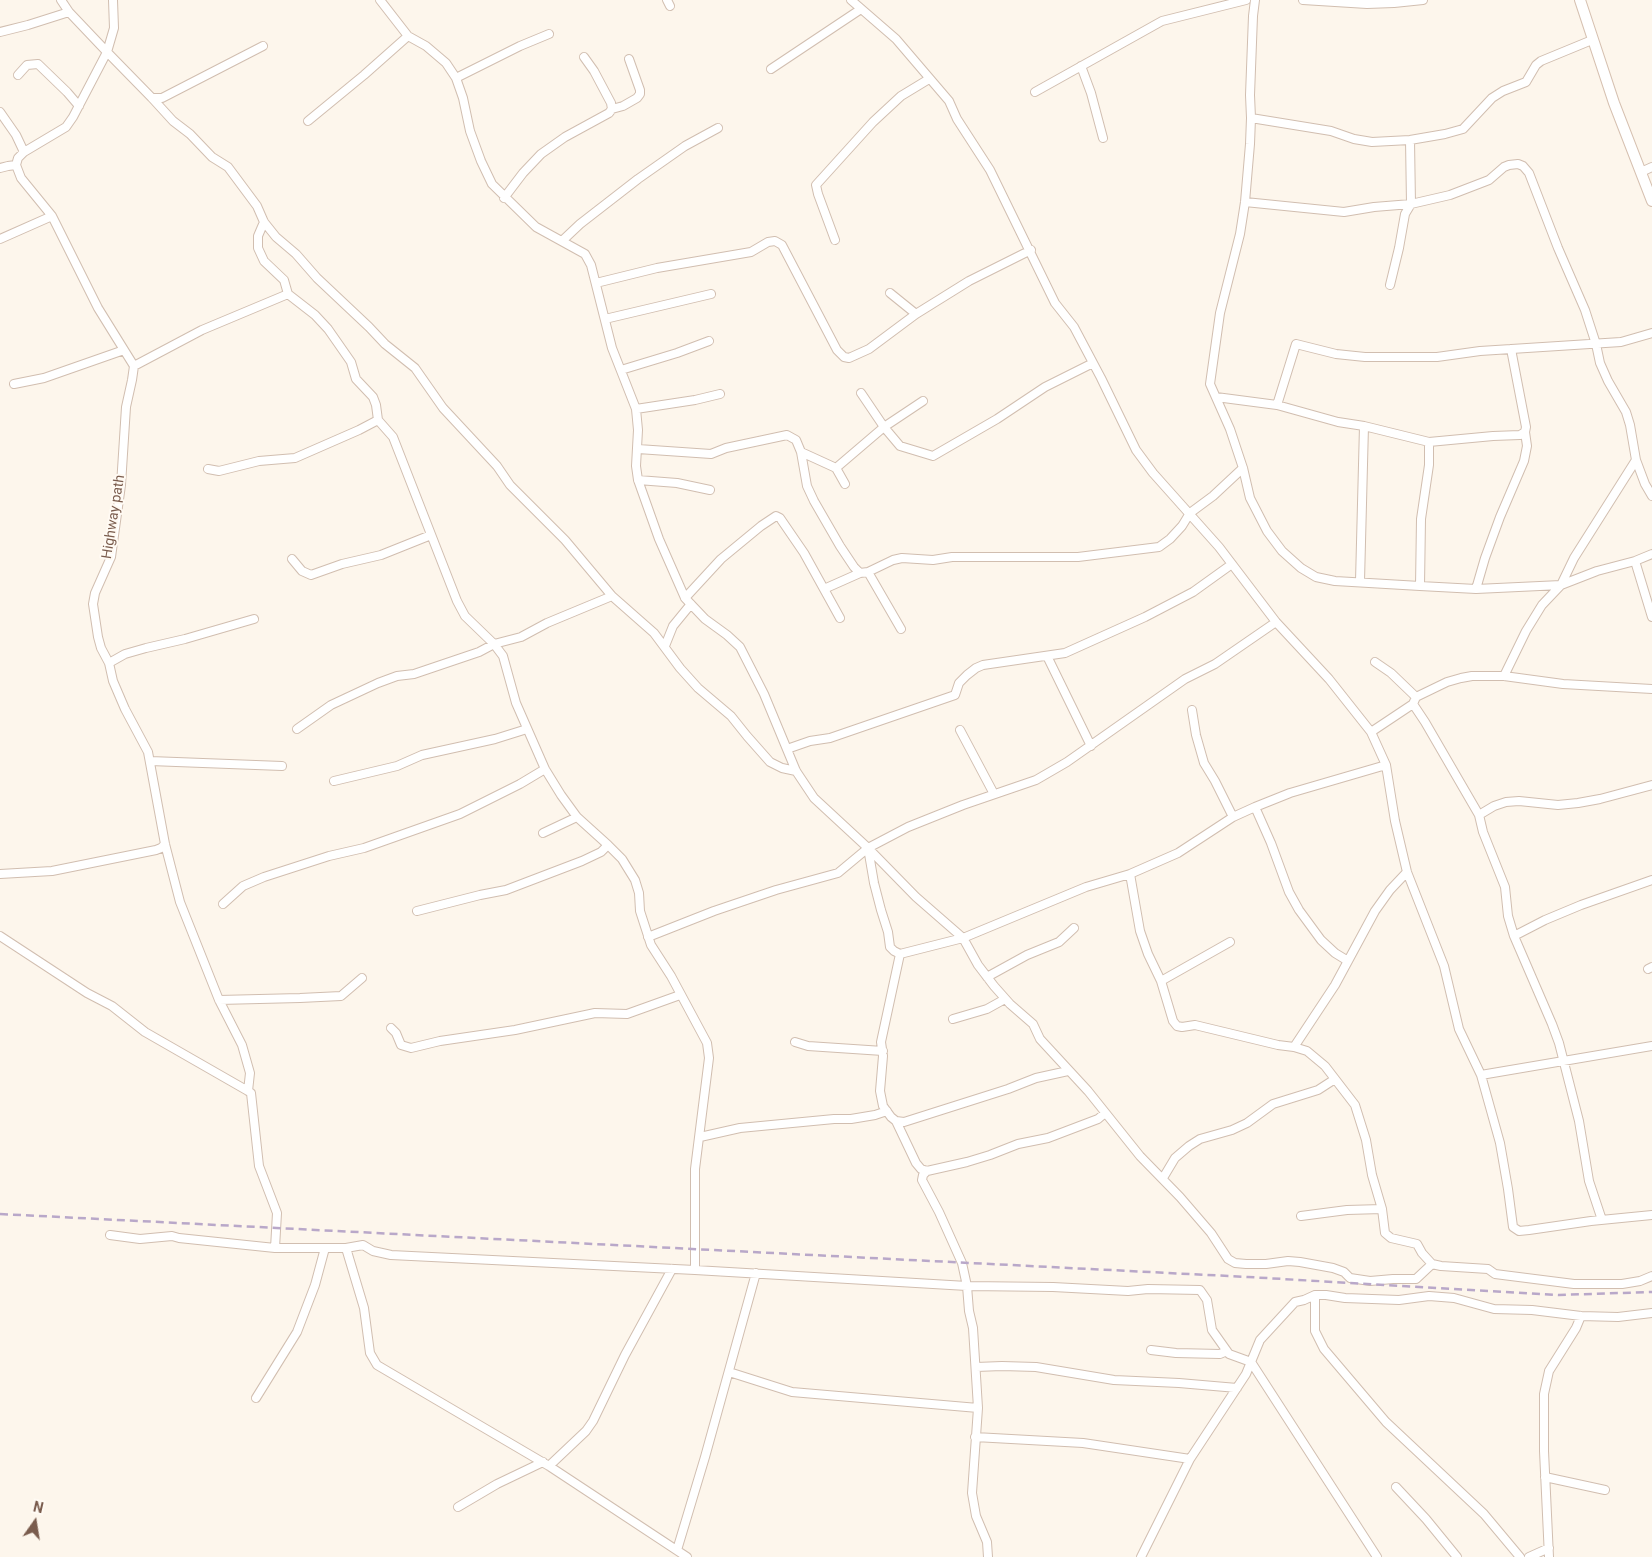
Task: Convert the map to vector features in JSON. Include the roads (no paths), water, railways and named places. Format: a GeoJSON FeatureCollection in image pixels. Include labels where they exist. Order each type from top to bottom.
{"type":"FeatureCollection","features":[{"type":"Feature","properties":{"kind":"main road"},"geometry":{"type":"LineString","coordinates":[[1580,0],[1614,103],[1652,200]]}},
{"type":"Feature","properties":{"kind":"street"},"geometry":{"type":"LineString","coordinates":[[61,0],[69,12],[173,121],[190,134],[212,157],[228,167],[257,206],[264,222],[276,237],[296,254],[317,278],[370,327],[385,344],[415,368],[424,378],[443,408],[491,459],[510,486],[565,540],[612,596],[654,633],[680,668],[698,688],[720,704],[770,762],[782,768],[796,771]]}},
{"type":"Feature","properties":{"kind":"street"},"geometry":{"type":"LineString","coordinates":[[113,0],[114,28],[107,52],[73,118],[66,127],[24,152],[18,158],[16,165],[21,178],[37,195],[52,216],[98,308],[134,366],[202,330],[288,294]]}},
{"type":"Feature","properties":{"kind":"street"},"geometry":{"type":"LineString","coordinates":[[380,0],[408,36],[426,46],[446,63],[456,78],[463,98],[470,131],[492,184],[504,198],[536,227],[585,254],[591,265],[612,348],[636,409],[638,430],[636,466],[638,480],[659,539],[688,601],[705,619],[740,647],[764,694],[796,771],[814,798],[868,848],[916,897],[963,938],[978,965],[1005,999],[1033,1024],[1040,1039],[1088,1091],[1140,1156],[1163,1178],[1211,1233],[1228,1259],[1235,1263],[1256,1264],[1288,1261],[1300,1262],[1333,1268],[1344,1272],[1350,1278],[1370,1281],[1393,1278],[1416,1279],[1432,1264]]}},
{"type":"Feature","properties":{"kind":"street"},"geometry":{"type":"LineString","coordinates":[[852,0],[861,10],[896,38],[949,101],[957,119],[990,170],[1055,303],[1074,327],[1136,450],[1232,564],[1276,622],[1329,679],[1371,732],[1386,765],[1395,821],[1407,872],[1444,966],[1459,1029],[1481,1075],[1500,1144],[1513,1227],[1519,1231],[1652,1215]]}},
{"type":"Feature","properties":{"kind":"street"},"geometry":{"type":"LineString","coordinates":[[1035,92],[1162,21],[1246,0]]}},
{"type":"Feature","properties":{"kind":"street"},"geometry":{"type":"LineString","coordinates":[[1255,0],[1252,16],[1251,118],[1245,202],[1240,234],[1220,314],[1210,384],[1230,429],[1243,468],[1250,498],[1267,531],[1282,551],[1301,568],[1316,577],[1335,581],[1476,589],[1561,585],[1598,570],[1635,561],[1652,554]]}},
{"type":"Feature","properties":{"kind":"street"},"geometry":{"type":"LineString","coordinates":[[1303,0],[1367,4],[1422,0]]}},
{"type":"Feature","properties":{"kind":"street"},"geometry":{"type":"LineString","coordinates":[[771,68],[861,10]]}},
{"type":"Feature","properties":{"kind":"street"},"geometry":{"type":"LineString","coordinates":[[0,32],[69,12]]}},
{"type":"Feature","properties":{"kind":"street"},"geometry":{"type":"LineString","coordinates":[[456,78],[520,46],[549,34]]}},
{"type":"Feature","properties":{"kind":"street"},"geometry":{"type":"LineString","coordinates":[[308,121],[408,36]]}},
{"type":"Feature","properties":{"kind":"street"},"geometry":{"type":"LineString","coordinates":[[1251,118],[1331,130],[1354,139],[1372,142],[1410,140],[1445,134],[1463,128],[1492,98],[1503,91],[1526,82],[1536,65],[1541,61],[1592,40]]}},
{"type":"Feature","properties":{"kind":"street"},"geometry":{"type":"LineString","coordinates":[[152,98],[162,98],[263,46]]}},
{"type":"Feature","properties":{"kind":"street"},"geometry":{"type":"LineString","coordinates":[[584,57],[594,70],[611,103],[612,109]]}},
{"type":"Feature","properties":{"kind":"street"},"geometry":{"type":"LineString","coordinates":[[504,198],[541,154],[565,137],[609,113],[612,109],[623,106],[637,98],[640,90],[629,59]]}},
{"type":"Feature","properties":{"kind":"street"},"geometry":{"type":"LineString","coordinates":[[18,75],[27,65],[38,64],[79,106]]}},
{"type":"Feature","properties":{"kind":"street"},"geometry":{"type":"LineString","coordinates":[[1081,66],[1091,93],[1103,138]]}},
{"type":"Feature","properties":{"kind":"street"},"geometry":{"type":"LineString","coordinates":[[835,240],[816,185],[873,122],[901,96],[929,79]]}},
{"type":"Feature","properties":{"kind":"street"},"geometry":{"type":"LineString","coordinates":[[0,112],[16,135],[24,152]]}},
{"type":"Feature","properties":{"kind":"street"},"geometry":{"type":"LineString","coordinates":[[562,242],[580,224],[638,179],[685,146],[718,128]]}},
{"type":"Feature","properties":{"kind":"street"},"geometry":{"type":"LineString","coordinates":[[1390,284],[1405,214],[1411,204],[1410,140]]}},
{"type":"Feature","properties":{"kind":"street"},"geometry":{"type":"LineString","coordinates":[[1245,202],[1344,212],[1411,204],[1474,187],[1489,180],[1504,167],[1518,164],[1523,166],[1534,184],[1558,248],[1585,310],[1600,363],[1626,412],[1636,460],[1645,484],[1652,496]]}},
{"type":"Feature","properties":{"kind":"street"},"geometry":{"type":"LineString","coordinates":[[0,168],[16,165]]}},
{"type":"Feature","properties":{"kind":"street"},"geometry":{"type":"LineString","coordinates":[[1641,172],[1652,167]]}},
{"type":"Feature","properties":{"kind":"street"},"geometry":{"type":"LineString","coordinates":[[0,239],[52,216]]}},
{"type":"Feature","properties":{"kind":"street"},"geometry":{"type":"LineString","coordinates":[[264,222],[258,236],[258,248],[264,261],[284,280],[288,294],[315,315],[328,329],[351,362],[356,379],[373,397],[378,420],[393,437],[457,602],[465,616],[494,644],[503,656],[516,703],[545,769],[561,795],[577,817],[622,859],[635,880],[640,911],[651,945],[671,976],[707,1043],[710,1058],[695,1169],[694,1270]]}},
{"type":"Feature","properties":{"kind":"street"},"geometry":{"type":"LineString","coordinates":[[596,283],[657,268],[751,252],[768,242],[775,241],[782,245],[837,350],[844,357],[849,358],[869,349],[916,314],[969,281],[1030,250]]}},
{"type":"Feature","properties":{"kind":"street"},"geometry":{"type":"LineString","coordinates":[[890,292],[916,314]]}},
{"type":"Feature","properties":{"kind":"street"},"geometry":{"type":"LineString","coordinates":[[605,319],[711,294]]}},
{"type":"Feature","properties":{"kind":"street"},"geometry":{"type":"LineString","coordinates":[[1277,405],[1296,344],[1336,354],[1365,357],[1437,357],[1511,349],[1621,342],[1652,334]]}},
{"type":"Feature","properties":{"kind":"street"},"geometry":{"type":"LineString","coordinates":[[621,370],[709,341]]}},
{"type":"Feature","properties":{"kind":"street"},"geometry":{"type":"LineString","coordinates":[[1476,589],[1485,558],[1524,460],[1527,446],[1526,426],[1511,349]]}},
{"type":"Feature","properties":{"kind":"street"},"geometry":{"type":"LineString","coordinates":[[14,384],[44,378],[124,350]]}},
{"type":"Feature","properties":{"kind":"street"},"geometry":{"type":"LineString","coordinates":[[861,393],[884,427],[900,446],[933,456],[997,419],[1045,387],[1093,363]]}},
{"type":"Feature","properties":{"kind":"street","name":"Highway path"},"geometry":{"type":"LineString","coordinates":[[134,366],[126,408],[121,485],[111,557],[97,587],[93,604],[100,642],[114,681],[125,709],[148,752],[151,762],[165,844],[180,902],[219,1000],[242,1045],[250,1073],[248,1091],[251,1093],[259,1166],[277,1213],[275,1248]]}},
{"type":"Feature","properties":{"kind":"street"},"geometry":{"type":"LineString","coordinates":[[636,409],[695,400],[720,394]]}},
{"type":"Feature","properties":{"kind":"street"},"geometry":{"type":"LineString","coordinates":[[1216,397],[1277,405],[1338,422],[1364,426],[1429,442],[1493,436],[1520,436],[1526,432]]}},
{"type":"Feature","properties":{"kind":"street"},"geometry":{"type":"LineString","coordinates":[[836,468],[884,427],[923,401]]}},
{"type":"Feature","properties":{"kind":"street"},"geometry":{"type":"LineString","coordinates":[[208,469],[219,471],[259,461],[294,458],[378,420]]}},
{"type":"Feature","properties":{"kind":"street"},"geometry":{"type":"LineString","coordinates":[[1360,581],[1364,426]]}},
{"type":"Feature","properties":{"kind":"street"},"geometry":{"type":"LineString","coordinates":[[638,449],[711,454],[726,448],[787,435],[796,440],[801,452],[805,480],[810,494],[854,567],[864,573],[901,629]]}},
{"type":"Feature","properties":{"kind":"street"},"geometry":{"type":"LineString","coordinates":[[1420,586],[1421,519],[1429,465],[1429,442]]}},
{"type":"Feature","properties":{"kind":"street"},"geometry":{"type":"LineString","coordinates":[[801,452],[836,468],[846,484]]}},
{"type":"Feature","properties":{"kind":"street"},"geometry":{"type":"LineString","coordinates":[[1504,676],[1526,631],[1542,605],[1561,585],[1574,558],[1636,460]]}},
{"type":"Feature","properties":{"kind":"street"},"geometry":{"type":"LineString","coordinates":[[824,589],[892,560],[902,558],[933,560],[952,557],[1078,557],[1159,547],[1170,539],[1182,526],[1190,513],[1243,468]]}},
{"type":"Feature","properties":{"kind":"street"},"geometry":{"type":"LineString","coordinates":[[638,480],[678,484],[710,490]]}},
{"type":"Feature","properties":{"kind":"street"},"geometry":{"type":"LineString","coordinates":[[665,646],[673,626],[688,601],[721,559],[776,516],[780,518],[804,553],[840,618]]}},
{"type":"Feature","properties":{"kind":"street"},"geometry":{"type":"LineString","coordinates":[[292,559],[302,571],[310,575],[342,564],[381,555],[431,535]]}},
{"type":"Feature","properties":{"kind":"street"},"geometry":{"type":"LineString","coordinates":[[1635,561],[1652,617]]}},
{"type":"Feature","properties":{"kind":"street"},"geometry":{"type":"LineString","coordinates":[[787,749],[810,741],[830,738],[955,695],[960,683],[967,675],[983,665],[1065,653],[1145,617],[1194,592],[1232,564]]}},
{"type":"Feature","properties":{"kind":"street"},"geometry":{"type":"LineString","coordinates":[[297,729],[331,705],[378,683],[461,659],[494,644],[521,637],[546,623],[612,596]]}},
{"type":"Feature","properties":{"kind":"street"},"geometry":{"type":"LineString","coordinates":[[109,663],[125,654],[254,619]]}},
{"type":"Feature","properties":{"kind":"street"},"geometry":{"type":"LineString","coordinates":[[648,937],[714,911],[776,890],[838,873],[868,848],[908,827],[963,805],[1036,780],[1092,746],[1185,679],[1215,664],[1276,622]]}},
{"type":"Feature","properties":{"kind":"street"},"geometry":{"type":"LineString","coordinates":[[1047,656],[1092,746]]}},
{"type":"Feature","properties":{"kind":"street"},"geometry":{"type":"LineString","coordinates":[[1375,662],[1391,673],[1414,701],[1479,815],[1483,832],[1505,887],[1508,916],[1514,936],[1552,1024],[1564,1062],[1578,1121],[1589,1181],[1602,1220]]}},
{"type":"Feature","properties":{"kind":"street"},"geometry":{"type":"LineString","coordinates":[[1371,732],[1414,701],[1446,682],[1461,678],[1504,676],[1563,684],[1652,688]]}},
{"type":"Feature","properties":{"kind":"street"},"geometry":{"type":"LineString","coordinates":[[1192,710],[1196,735],[1204,763],[1234,817]]}},
{"type":"Feature","properties":{"kind":"street"},"geometry":{"type":"LineString","coordinates":[[334,781],[397,766],[422,755],[496,739],[527,729]]}},
{"type":"Feature","properties":{"kind":"street"},"geometry":{"type":"LineString","coordinates":[[960,730],[994,794]]}},
{"type":"Feature","properties":{"kind":"street"},"geometry":{"type":"LineString","coordinates":[[151,762],[282,766]]}},
{"type":"Feature","properties":{"kind":"street"},"geometry":{"type":"LineString","coordinates":[[868,848],[874,884],[888,932],[890,947],[900,954],[963,938],[1086,887],[1130,874],[1178,852],[1234,817],[1255,807],[1290,793],[1386,765]]}},
{"type":"Feature","properties":{"kind":"street"},"geometry":{"type":"LineString","coordinates":[[223,904],[243,886],[264,877],[329,856],[364,848],[460,814],[520,784],[545,769]]}},
{"type":"Feature","properties":{"kind":"street"},"geometry":{"type":"LineString","coordinates":[[1479,815],[1494,806],[1506,802],[1518,801],[1558,805],[1578,803],[1600,799],[1652,784]]}},
{"type":"Feature","properties":{"kind":"street"},"geometry":{"type":"LineString","coordinates":[[1255,807],[1289,892],[1299,910],[1321,940],[1335,953],[1348,961]]}},
{"type":"Feature","properties":{"kind":"street"},"geometry":{"type":"LineString","coordinates":[[543,833],[577,817]]}},
{"type":"Feature","properties":{"kind":"street"},"geometry":{"type":"LineString","coordinates":[[0,874],[52,871],[150,852],[161,848],[165,844]]}},
{"type":"Feature","properties":{"kind":"street"},"geometry":{"type":"LineString","coordinates":[[417,912],[470,897],[506,890],[582,861],[601,852],[608,844]]}},
{"type":"Feature","properties":{"kind":"street"},"geometry":{"type":"LineString","coordinates":[[1294,1047],[1335,985],[1375,911],[1390,890],[1407,872]]}},
{"type":"Feature","properties":{"kind":"street"},"geometry":{"type":"LineString","coordinates":[[1130,874],[1140,931],[1148,954],[1161,981],[1173,1020],[1177,1026],[1182,1028],[1195,1026],[1294,1047],[1307,1052],[1325,1066],[1355,1105],[1364,1132],[1372,1175],[1382,1209],[1385,1233],[1391,1238],[1417,1244],[1432,1264],[1488,1269],[1495,1274],[1574,1284],[1622,1284],[1640,1281],[1652,1276]]}},
{"type":"Feature","properties":{"kind":"street"},"geometry":{"type":"LineString","coordinates":[[1514,936],[1545,920],[1581,905],[1652,880]]}},
{"type":"Feature","properties":{"kind":"street"},"geometry":{"type":"LineString","coordinates":[[987,977],[1028,955],[1059,942],[1074,928]]}},
{"type":"Feature","properties":{"kind":"street"},"geometry":{"type":"LineString","coordinates":[[0,936],[87,993],[112,1006],[145,1032],[248,1091]]}},
{"type":"Feature","properties":{"kind":"street"},"geometry":{"type":"LineString","coordinates":[[1161,981],[1230,942]]}},
{"type":"Feature","properties":{"kind":"street"},"geometry":{"type":"LineString","coordinates":[[900,954],[881,1042],[884,1056],[880,1091],[887,1111],[896,1122],[916,1163],[921,1169],[927,1171]]}},
{"type":"Feature","properties":{"kind":"street"},"geometry":{"type":"LineString","coordinates":[[219,1000],[341,996],[362,978]]}},
{"type":"Feature","properties":{"kind":"street"},"geometry":{"type":"LineString","coordinates":[[390,1028],[396,1033],[401,1045],[411,1048],[440,1041],[515,1030],[594,1013],[627,1014],[680,995]]}},
{"type":"Feature","properties":{"kind":"street"},"geometry":{"type":"LineString","coordinates":[[953,1019],[987,1009],[1005,999]]}},
{"type":"Feature","properties":{"kind":"street"},"geometry":{"type":"LineString","coordinates":[[796,1042],[808,1046],[882,1051]]}},
{"type":"Feature","properties":{"kind":"street"},"geometry":{"type":"LineString","coordinates":[[1481,1075],[1652,1046]]}},
{"type":"Feature","properties":{"kind":"street"},"geometry":{"type":"LineString","coordinates":[[896,1122],[904,1122],[1008,1089],[1036,1078],[1068,1071]]}},
{"type":"Feature","properties":{"kind":"street"},"geometry":{"type":"LineString","coordinates":[[1163,1178],[1175,1158],[1200,1139],[1232,1130],[1247,1123],[1273,1104],[1318,1090],[1335,1079]]}},
{"type":"Feature","properties":{"kind":"street"},"geometry":{"type":"LineString","coordinates":[[700,1137],[740,1128],[851,1119],[887,1111]]}},
{"type":"Feature","properties":{"kind":"street"},"geometry":{"type":"LineString","coordinates":[[988,1557],[987,1542],[976,1516],[972,1493],[978,1408],[973,1328],[969,1311],[967,1286],[962,1262],[922,1180],[922,1175],[927,1171],[990,1155],[1018,1144],[1048,1138],[1098,1119],[1104,1113]]}},
{"type":"Feature","properties":{"kind":"street"},"geometry":{"type":"LineString","coordinates":[[1301,1216],[1347,1210],[1382,1209]]}},
{"type":"Feature","properties":{"kind":"street"},"geometry":{"type":"LineString","coordinates":[[110,1235],[140,1239],[172,1236],[275,1248],[346,1248],[363,1245],[373,1251],[391,1255],[756,1273],[967,1286],[1053,1287],[1128,1291],[1148,1289],[1200,1290],[1207,1300],[1212,1330],[1229,1354],[1251,1362],[1377,1557]]}},
{"type":"Feature","properties":{"kind":"street"},"geometry":{"type":"LineString","coordinates":[[256,1398],[297,1332],[315,1286],[325,1248]]}},
{"type":"Feature","properties":{"kind":"street"},"geometry":{"type":"LineString","coordinates":[[346,1248],[364,1308],[370,1353],[377,1365],[546,1464],[687,1557]]}},
{"type":"Feature","properties":{"kind":"street"},"geometry":{"type":"LineString","coordinates":[[458,1507],[497,1484],[546,1464],[586,1431],[672,1269]]}},
{"type":"Feature","properties":{"kind":"street"},"geometry":{"type":"LineString","coordinates":[[677,1550],[756,1273]]}},
{"type":"Feature","properties":{"kind":"street"},"geometry":{"type":"LineString","coordinates":[[1315,1295],[1315,1331],[1324,1349],[1386,1422],[1484,1514],[1520,1557]]}},
{"type":"Feature","properties":{"kind":"street"},"geometry":{"type":"LineString","coordinates":[[1141,1557],[1160,1523],[1190,1459],[1246,1374],[1260,1340],[1295,1302],[1315,1295],[1399,1300],[1429,1296],[1454,1298],[1494,1309],[1532,1310],[1581,1316],[1618,1317],[1652,1313]]}},
{"type":"Feature","properties":{"kind":"street"},"geometry":{"type":"LineString","coordinates":[[1548,1557],[1544,1394],[1549,1371],[1576,1328],[1581,1316]]}},
{"type":"Feature","properties":{"kind":"street"},"geometry":{"type":"LineString","coordinates":[[1151,1350],[1211,1354],[1220,1354],[1227,1351]]}},
{"type":"Feature","properties":{"kind":"street"},"geometry":{"type":"LineString","coordinates":[[976,1367],[1036,1367],[1114,1380],[1237,1388]]}},
{"type":"Feature","properties":{"kind":"street"},"geometry":{"type":"LineString","coordinates":[[729,1372],[792,1392],[978,1408]]}},
{"type":"Feature","properties":{"kind":"street"},"geometry":{"type":"LineString","coordinates":[[975,1437],[1083,1443],[1190,1459]]}},
{"type":"Feature","properties":{"kind":"street"},"geometry":{"type":"LineString","coordinates":[[1545,1477],[1605,1490]]}},
{"type":"Feature","properties":{"kind":"street"},"geometry":{"type":"LineString","coordinates":[[1396,1487],[1426,1519],[1457,1557]]}},
{"type":"Feature","properties":{"kind":"street"},"geometry":{"type":"LineString","coordinates":[[1529,1557],[1549,1548]]}},
{"type":"Feature","properties":{"kind":"railway"},"geometry":{"type":"LineString","coordinates":[[0,1214],[1248,1277],[1559,1295],[1652,1292]]}}]}
